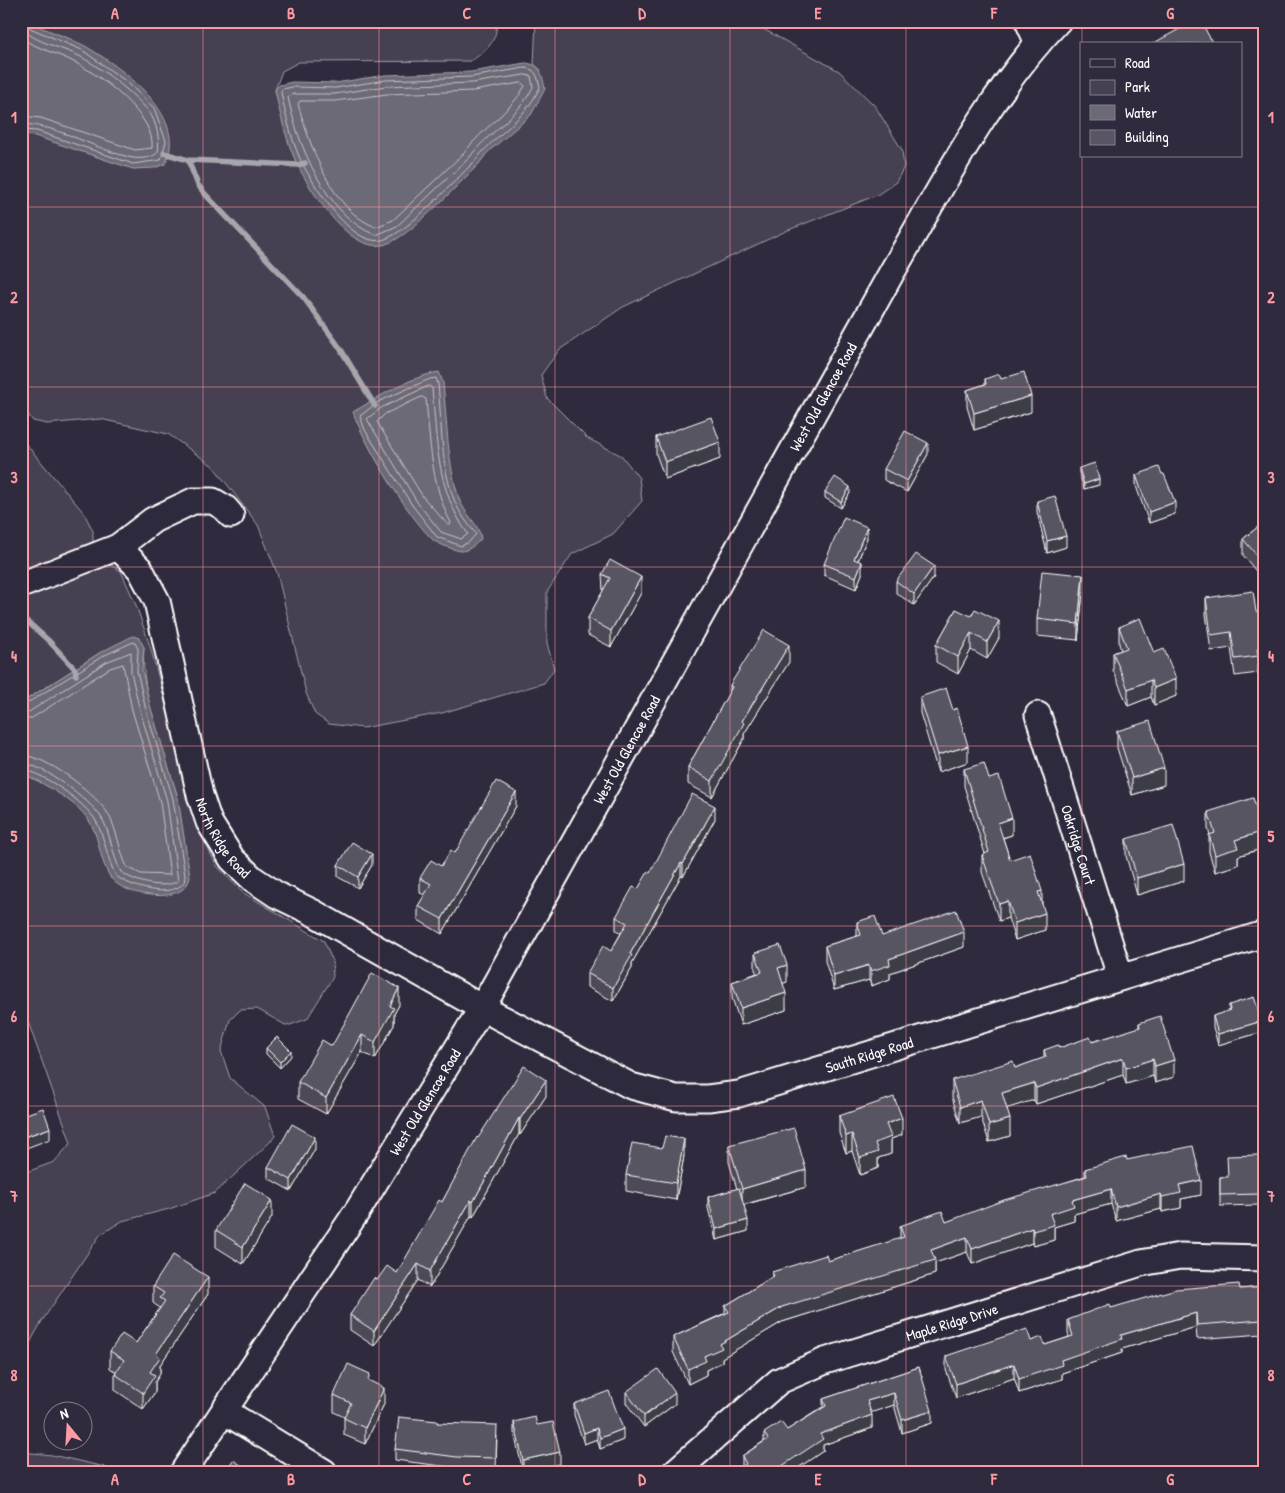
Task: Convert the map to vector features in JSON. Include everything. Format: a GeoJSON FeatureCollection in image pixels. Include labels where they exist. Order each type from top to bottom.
{"type":"FeatureCollection","features":[{"type":"Feature","properties":{"kind":"street","name":"West Old Glencoe Road"},"geometry":{"type":"LineString","coordinates":[[183,1472],[358,1210],[482,1008],[908,244],[1033,32],[1058,21]]}},
{"type":"Feature","properties":{"kind":"street"},"geometry":{"type":"LineString","coordinates":[[21,585],[118,547],[153,520],[193,501],[213,501],[232,515]]}},
{"type":"Feature","properties":{"kind":"street","name":"North Ridge Road"},"geometry":{"type":"LineString","coordinates":[[118,547],[140,569],[157,602],[200,795],[209,822],[232,859],[253,879],[276,895],[312,912],[482,1008]]}},
{"type":"Feature","properties":{"kind":"street","name":"Oakridge Court"},"geometry":{"type":"LineString","coordinates":[[1038,715],[1120,976]]}},
{"type":"Feature","properties":{"kind":"street","name":"South Ridge Road"},"geometry":{"type":"LineString","coordinates":[[482,1008],[631,1086],[676,1098],[708,1098],[739,1094],[1120,976],[1264,934]]}},
{"type":"Feature","properties":{"kind":"street","name":"Maple Ridge Drive"},"geometry":{"type":"LineString","coordinates":[[675,1472],[779,1381],[826,1361],[1141,1263],[1180,1256],[1264,1258]]}},
{"type":"Feature","properties":{"kind":"street"},"geometry":{"type":"LineString","coordinates":[[224,1411],[324,1472]]}},
{"type":"Feature","properties":{"kind":"green space"},"geometry":{"type":"Polygon","coordinates":[[[21,21],[496,21],[495,34],[490,45],[470,61],[299,62],[282,71],[275,90],[298,165],[478,165],[541,70],[534,64],[536,21],[749,21],[839,71],[875,106],[902,150],[904,167],[896,182],[877,195],[786,231],[623,307],[559,350],[541,375],[547,398],[587,438],[622,456],[639,478],[642,501],[613,534],[572,554],[547,592],[547,643],[554,669],[544,683],[442,713],[363,728],[329,724],[315,714],[306,693],[277,573],[258,525],[213,466],[168,434],[100,419],[47,424],[33,421],[21,405],[21,21]]]}},
{"type":"Feature","properties":{"kind":"green space"},"geometry":{"type":"Polygon","coordinates":[[[21,438],[84,513],[93,531],[93,544],[21,576],[21,438]]]}},
{"type":"Feature","properties":{"kind":"green space"},"geometry":{"type":"Polygon","coordinates":[[[111,565],[121,571],[136,605],[150,646],[202,837],[217,866],[242,892],[324,941],[332,960],[333,977],[307,1019],[287,1026],[257,1009],[240,1010],[230,1020],[221,1051],[230,1078],[265,1107],[275,1136],[215,1193],[169,1209],[122,1221],[100,1235],[42,1321],[21,1359],[21,1174],[54,1162],[71,1143],[21,1002],[21,773],[60,794],[85,815],[97,835],[111,879],[178,798],[149,705],[144,666],[144,647],[101,652],[21,703],[21,594],[90,568],[111,565]]]}},
{"type":"Feature","properties":{"kind":"green space"},"geometry":{"type":"Polygon","coordinates":[[[21,1452],[52,1455],[105,1467],[111,1472],[21,1471],[21,1452]]]}},
{"type":"Feature","properties":{"kind":"water"},"geometry":{"type":"Polygon","coordinates":[[[21,21],[28,21],[85,46],[133,80],[160,111],[168,128],[170,146],[165,164],[154,168],[133,169],[35,136],[21,135],[21,21]]]}},
{"type":"Feature","properties":{"kind":"water"},"geometry":{"type":"Polygon","coordinates":[[[525,63],[538,68],[542,74],[545,89],[531,115],[487,153],[478,165],[420,221],[408,231],[386,244],[373,245],[359,241],[346,232],[323,206],[304,178],[290,148],[275,90],[279,85],[292,82],[335,83],[385,75],[471,72],[525,63]]]}},
{"type":"Feature","properties":{"kind":"water"},"geometry":{"type":"Polygon","coordinates":[[[439,372],[443,383],[450,456],[455,485],[461,504],[478,529],[481,539],[475,545],[462,551],[435,542],[412,515],[377,461],[353,412],[405,383],[439,372]]]}},
{"type":"Feature","properties":{"kind":"water"},"geometry":{"type":"Polygon","coordinates":[[[133,636],[139,638],[144,647],[142,670],[150,705],[178,798],[190,876],[186,886],[178,892],[167,895],[140,893],[128,890],[118,884],[107,872],[94,830],[86,816],[60,794],[21,773],[21,703],[101,652],[133,636]]]}},
{"type":"Feature","properties":{"kind":"building"},"geometry":{"type":"Polygon","coordinates":[[[1194,21],[1201,21],[1212,42],[1156,42],[1194,21]]]}},
{"type":"Feature","properties":{"kind":"building"},"geometry":{"type":"Polygon","coordinates":[[[1024,372],[1031,396],[974,413],[967,390],[986,384],[985,379],[999,374],[1001,379],[1024,372]]]}},
{"type":"Feature","properties":{"kind":"building"},"geometry":{"type":"Polygon","coordinates":[[[711,417],[720,442],[665,462],[656,437],[711,417]]]}},
{"type":"Feature","properties":{"kind":"building"},"geometry":{"type":"Polygon","coordinates":[[[905,431],[928,443],[907,481],[884,469],[905,431]]]}},
{"type":"Feature","properties":{"kind":"building"},"geometry":{"type":"Polygon","coordinates":[[[1095,463],[1099,479],[1084,484],[1079,468],[1095,463]]]}},
{"type":"Feature","properties":{"kind":"building"},"geometry":{"type":"Polygon","coordinates":[[[1159,467],[1162,474],[1164,474],[1175,502],[1149,512],[1136,475],[1159,467]]]}},
{"type":"Feature","properties":{"kind":"building"},"geometry":{"type":"Polygon","coordinates":[[[835,477],[850,487],[841,502],[825,492],[835,477]]]}},
{"type":"Feature","properties":{"kind":"building"},"geometry":{"type":"Polygon","coordinates":[[[1055,496],[1066,536],[1047,541],[1037,501],[1055,496]]]}},
{"type":"Feature","properties":{"kind":"building"},"geometry":{"type":"Polygon","coordinates":[[[844,517],[867,527],[854,559],[862,562],[856,577],[824,564],[844,517]]]}},
{"type":"Feature","properties":{"kind":"building"},"geometry":{"type":"Polygon","coordinates":[[[1264,522],[1264,562],[1263,563],[1243,539],[1264,522]]]}},
{"type":"Feature","properties":{"kind":"building"},"geometry":{"type":"Polygon","coordinates":[[[916,554],[934,566],[914,594],[896,581],[916,554]]]}},
{"type":"Feature","properties":{"kind":"building"},"geometry":{"type":"Polygon","coordinates":[[[610,560],[641,577],[611,631],[588,618],[610,578],[602,574],[610,560]]]}},
{"type":"Feature","properties":{"kind":"building"},"geometry":{"type":"Polygon","coordinates":[[[1042,571],[1083,575],[1078,624],[1037,619],[1042,571]]]}},
{"type":"Feature","properties":{"kind":"building"},"geometry":{"type":"Polygon","coordinates":[[[1253,591],[1256,612],[1263,611],[1264,648],[1257,649],[1258,656],[1235,659],[1231,632],[1211,635],[1206,598],[1253,591]]]}},
{"type":"Feature","properties":{"kind":"building"},"geometry":{"type":"Polygon","coordinates":[[[956,609],[971,616],[975,609],[999,621],[987,642],[971,633],[958,657],[936,645],[956,609]]]}},
{"type":"Feature","properties":{"kind":"building"},"geometry":{"type":"Polygon","coordinates":[[[1140,618],[1154,653],[1164,649],[1176,679],[1154,688],[1151,680],[1128,689],[1113,653],[1127,648],[1119,627],[1140,618]]]}},
{"type":"Feature","properties":{"kind":"building"},"geometry":{"type":"Polygon","coordinates":[[[764,630],[789,645],[742,721],[744,723],[712,781],[688,767],[732,687],[730,685],[764,630]]]}},
{"type":"Feature","properties":{"kind":"building"},"geometry":{"type":"Polygon","coordinates":[[[946,688],[953,710],[957,708],[968,746],[938,755],[920,697],[946,688]]]}},
{"type":"Feature","properties":{"kind":"building"},"geometry":{"type":"Polygon","coordinates":[[[1150,721],[1164,768],[1132,778],[1117,731],[1150,721]]]}},
{"type":"Feature","properties":{"kind":"building"},"geometry":{"type":"Polygon","coordinates":[[[984,763],[989,779],[999,776],[1012,818],[998,823],[1010,860],[1030,853],[1042,891],[1038,892],[1045,913],[1015,923],[1008,901],[999,904],[982,855],[989,852],[964,769],[984,763]]]}},
{"type":"Feature","properties":{"kind":"building"},"geometry":{"type":"Polygon","coordinates":[[[496,781],[516,792],[442,919],[418,906],[431,884],[420,878],[431,860],[441,866],[451,850],[455,853],[496,781]]]}},
{"type":"Feature","properties":{"kind":"building"},"geometry":{"type":"Polygon","coordinates":[[[692,794],[715,806],[630,954],[632,955],[613,988],[587,973],[603,946],[611,951],[627,923],[616,917],[633,887],[638,889],[648,872],[650,873],[692,794]]]}},
{"type":"Feature","properties":{"kind":"building"},"geometry":{"type":"Polygon","coordinates":[[[1253,798],[1264,831],[1235,840],[1238,848],[1215,855],[1209,835],[1215,833],[1208,812],[1253,798]]]}},
{"type":"Feature","properties":{"kind":"building"},"geometry":{"type":"Polygon","coordinates":[[[1173,825],[1184,864],[1137,878],[1126,839],[1173,825]]]}},
{"type":"Feature","properties":{"kind":"building"},"geometry":{"type":"Polygon","coordinates":[[[352,842],[372,854],[358,877],[338,865],[352,842]]]}},
{"type":"Feature","properties":{"kind":"building"},"geometry":{"type":"Polygon","coordinates":[[[956,910],[964,932],[889,959],[890,965],[871,971],[869,965],[834,976],[825,946],[861,935],[857,922],[875,916],[882,936],[956,910]]]}},
{"type":"Feature","properties":{"kind":"building"},"geometry":{"type":"Polygon","coordinates":[[[780,945],[787,965],[778,968],[786,993],[741,1008],[732,982],[762,972],[755,953],[780,945]]]}},
{"type":"Feature","properties":{"kind":"building"},"geometry":{"type":"Polygon","coordinates":[[[372,973],[399,988],[390,1006],[394,1008],[375,1042],[362,1035],[326,1098],[298,1082],[322,1040],[332,1046],[372,973]]]}},
{"type":"Feature","properties":{"kind":"building"},"geometry":{"type":"Polygon","coordinates":[[[1254,997],[1262,1021],[1218,1034],[1213,1016],[1230,1010],[1229,1005],[1254,997]]]}},
{"type":"Feature","properties":{"kind":"building"},"geometry":{"type":"Polygon","coordinates":[[[1160,1016],[1174,1060],[1155,1066],[1153,1059],[1126,1068],[1123,1058],[1036,1088],[1034,1083],[1002,1093],[1010,1119],[989,1125],[981,1100],[960,1107],[952,1080],[1013,1061],[1015,1068],[1046,1057],[1044,1050],[1058,1045],[1059,1048],[1090,1037],[1092,1042],[1140,1027],[1139,1023],[1160,1016]]]}},
{"type":"Feature","properties":{"kind":"building"},"geometry":{"type":"Polygon","coordinates":[[[277,1037],[291,1051],[280,1062],[266,1048],[277,1037]]]}},
{"type":"Feature","properties":{"kind":"building"},"geometry":{"type":"Polygon","coordinates":[[[524,1066],[546,1080],[519,1118],[473,1202],[471,1200],[430,1271],[418,1264],[374,1331],[350,1315],[374,1278],[377,1280],[387,1266],[397,1273],[439,1200],[442,1202],[477,1137],[524,1066]]]}},
{"type":"Feature","properties":{"kind":"building"},"geometry":{"type":"Polygon","coordinates":[[[894,1097],[902,1118],[886,1124],[891,1137],[875,1143],[878,1152],[860,1158],[852,1134],[846,1136],[839,1116],[894,1097]]]}},
{"type":"Feature","properties":{"kind":"building"},"geometry":{"type":"Polygon","coordinates":[[[43,1108],[50,1128],[21,1138],[21,1116],[43,1108]]]}},
{"type":"Feature","properties":{"kind":"building"},"geometry":{"type":"Polygon","coordinates":[[[292,1124],[315,1137],[291,1180],[268,1167],[292,1124]]]}},
{"type":"Feature","properties":{"kind":"building"},"geometry":{"type":"Polygon","coordinates":[[[794,1128],[806,1170],[742,1189],[729,1145],[794,1128]]]}},
{"type":"Feature","properties":{"kind":"building"},"geometry":{"type":"Polygon","coordinates":[[[665,1136],[684,1139],[676,1183],[626,1175],[632,1143],[662,1148],[665,1136]]]}},
{"type":"Feature","properties":{"kind":"building"},"geometry":{"type":"Polygon","coordinates":[[[1193,1146],[1201,1180],[1179,1185],[1181,1193],[1162,1197],[1161,1194],[1116,1207],[1111,1189],[1072,1200],[1074,1206],[1050,1214],[1054,1225],[1033,1231],[1032,1228],[972,1249],[967,1237],[931,1250],[935,1260],[782,1307],[720,1344],[722,1348],[704,1356],[706,1361],[688,1369],[673,1337],[729,1312],[725,1306],[774,1276],[772,1272],[826,1255],[828,1261],[904,1237],[900,1226],[942,1211],[946,1222],[1004,1200],[1087,1176],[1085,1169],[1126,1157],[1127,1160],[1193,1146]]]}},
{"type":"Feature","properties":{"kind":"building"},"geometry":{"type":"Polygon","coordinates":[[[1259,1155],[1259,1194],[1220,1195],[1220,1177],[1228,1177],[1227,1156],[1259,1155]]]}},
{"type":"Feature","properties":{"kind":"building"},"geometry":{"type":"Polygon","coordinates":[[[245,1183],[272,1200],[243,1247],[216,1230],[245,1183]]]}},
{"type":"Feature","properties":{"kind":"building"},"geometry":{"type":"Polygon","coordinates":[[[739,1188],[748,1220],[716,1229],[708,1197],[739,1188]]]}},
{"type":"Feature","properties":{"kind":"building"},"geometry":{"type":"Polygon","coordinates":[[[173,1255],[208,1277],[156,1354],[160,1357],[150,1372],[155,1375],[143,1393],[115,1374],[124,1360],[110,1351],[122,1334],[136,1343],[165,1301],[160,1298],[164,1293],[153,1286],[173,1255]]]}},
{"type":"Feature","properties":{"kind":"building"},"geometry":{"type":"Polygon","coordinates":[[[1239,1284],[1240,1289],[1264,1287],[1264,1326],[1262,1326],[1262,1320],[1197,1325],[1196,1313],[1121,1335],[1122,1339],[1061,1360],[1062,1365],[1019,1379],[1014,1364],[956,1384],[946,1356],[1027,1329],[1031,1341],[1042,1337],[1045,1345],[1073,1336],[1068,1320],[1110,1304],[1111,1308],[1176,1289],[1239,1284]]]}},
{"type":"Feature","properties":{"kind":"building"},"geometry":{"type":"Polygon","coordinates":[[[348,1364],[370,1374],[368,1380],[384,1388],[365,1428],[344,1418],[351,1403],[334,1395],[348,1364]]]}},
{"type":"Feature","properties":{"kind":"building"},"geometry":{"type":"Polygon","coordinates":[[[919,1367],[932,1411],[902,1420],[894,1393],[867,1401],[872,1415],[820,1434],[823,1439],[773,1472],[734,1472],[746,1464],[742,1456],[768,1439],[764,1433],[781,1422],[787,1430],[826,1406],[823,1399],[919,1367]]]}},
{"type":"Feature","properties":{"kind":"building"},"geometry":{"type":"Polygon","coordinates":[[[658,1369],[675,1393],[644,1416],[626,1392],[658,1369]]]}},
{"type":"Feature","properties":{"kind":"building"},"geometry":{"type":"Polygon","coordinates":[[[609,1391],[623,1429],[600,1438],[597,1428],[584,1433],[574,1404],[609,1391]]]}},
{"type":"Feature","properties":{"kind":"building"},"geometry":{"type":"Polygon","coordinates":[[[399,1417],[437,1421],[437,1423],[497,1425],[496,1458],[457,1457],[395,1449],[399,1417]]]}},
{"type":"Feature","properties":{"kind":"building"},"geometry":{"type":"Polygon","coordinates":[[[535,1417],[537,1425],[553,1422],[560,1452],[523,1460],[514,1422],[535,1417]]]}},
{"type":"Feature","properties":{"kind":"building"},"geometry":{"type":"Polygon","coordinates":[[[233,1460],[252,1472],[225,1472],[233,1460]]]}},
{"type":"Feature","properties":{"kind":"waterway"},"geometry":{"type":"LineString","coordinates":[[164,153],[188,160],[298,165],[305,163]]}},
{"type":"Feature","properties":{"kind":"waterway"},"geometry":{"type":"LineString","coordinates":[[188,160],[198,185],[205,194],[304,298],[340,348],[375,406]]}},
{"type":"Feature","properties":{"kind":"waterway"},"geometry":{"type":"LineString","coordinates":[[21,616],[49,641],[75,669],[76,675]]}}]}
